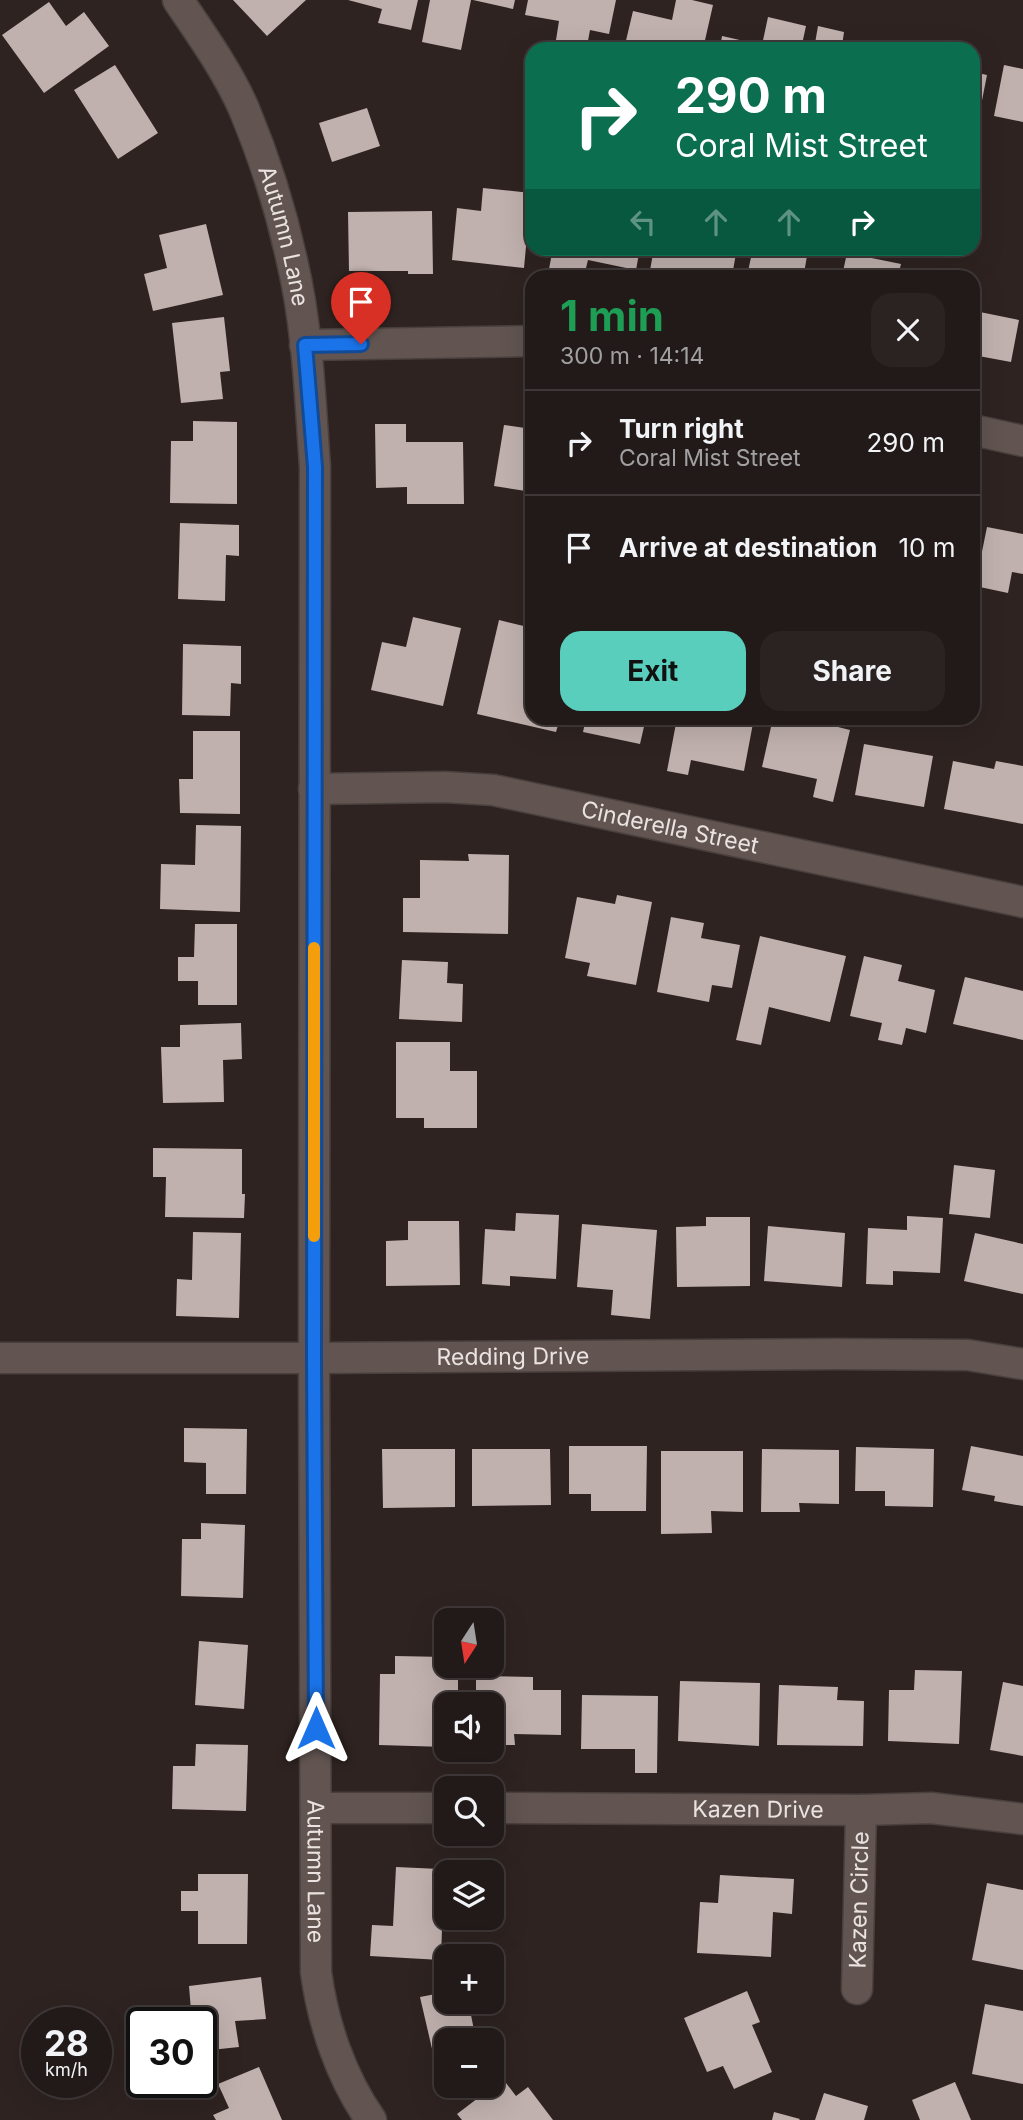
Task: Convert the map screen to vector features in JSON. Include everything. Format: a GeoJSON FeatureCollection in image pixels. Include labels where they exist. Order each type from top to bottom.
{"type":"FeatureCollection","features":[{"type":"Feature","properties":{"kind":"street","name":"Autumn Lane"},"geometry":{"type":"LineString","coordinates":[[178,0],[205,38],[243,108],[293,262],[305,345],[315,467],[316,1972],[328,2034],[362,2107],[371,2120]]}},
{"type":"Feature","properties":{"kind":"street"},"geometry":{"type":"LineString","coordinates":[[305,345],[525,341]]}},
{"type":"Feature","properties":{"kind":"street"},"geometry":{"type":"LineString","coordinates":[[980,432],[1023,441]]}},
{"type":"Feature","properties":{"kind":"street","name":"Cinderella Street"},"geometry":{"type":"LineString","coordinates":[[314,789],[444,787],[493,790],[1023,902]]}},
{"type":"Feature","properties":{"kind":"street","name":"Redding Drive"},"geometry":{"type":"LineString","coordinates":[[0,1358],[968,1354],[1023,1364]]}},
{"type":"Feature","properties":{"kind":"street"},"geometry":{"type":"LineString","coordinates":[[316,1808],[434,1808]]}},
{"type":"Feature","properties":{"kind":"street","name":"Kazen Drive"},"geometry":{"type":"LineString","coordinates":[[504,1808],[931,1808],[1023,1819]]}},
{"type":"Feature","properties":{"kind":"street","name":"Kazen Circle"},"geometry":{"type":"LineString","coordinates":[[857,1989],[861,1810]]}},
{"type":"Feature","properties":{"kind":"building"},"geometry":{"type":"Polygon","coordinates":[[[233,0],[306,0],[267,36],[233,0]]]}},
{"type":"Feature","properties":{"kind":"building"},"geometry":{"type":"Polygon","coordinates":[[[348,0],[418,0],[411,30],[378,23],[382,9],[348,0]]]}},
{"type":"Feature","properties":{"kind":"building"},"geometry":{"type":"Polygon","coordinates":[[[430,0],[471,0],[461,50],[422,42],[430,0]]]}},
{"type":"Feature","properties":{"kind":"building"},"geometry":{"type":"Polygon","coordinates":[[[473,0],[515,0],[513,9],[473,0]]]}},
{"type":"Feature","properties":{"kind":"building"},"geometry":{"type":"Polygon","coordinates":[[[528,0],[616,0],[609,34],[590,30],[588,42],[556,40],[559,21],[525,15],[528,0]]]}},
{"type":"Feature","properties":{"kind":"building"},"geometry":{"type":"Polygon","coordinates":[[[676,0],[692,0],[713,5],[705,42],[626,42],[633,11],[672,20],[676,0]]]}},
{"type":"Feature","properties":{"kind":"building"},"geometry":{"type":"Polygon","coordinates":[[[49,2],[66,26],[84,12],[109,46],[44,93],[2,35],[49,2]]]}},
{"type":"Feature","properties":{"kind":"building"},"geometry":{"type":"Polygon","coordinates":[[[768,17],[806,26],[803,42],[763,42],[768,17]]]}},
{"type":"Feature","properties":{"kind":"building"},"geometry":{"type":"Polygon","coordinates":[[[818,26],[844,32],[843,42],[815,42],[818,26]]]}},
{"type":"Feature","properties":{"kind":"building"},"geometry":{"type":"Polygon","coordinates":[[[722,36],[749,42],[721,42],[722,36]]]}},
{"type":"Feature","properties":{"kind":"building"},"geometry":{"type":"Polygon","coordinates":[[[115,65],[158,133],[118,159],[74,90],[115,65]]]}},
{"type":"Feature","properties":{"kind":"building"},"geometry":{"type":"Polygon","coordinates":[[[1004,65],[1023,69],[1023,122],[994,116],[1004,65]]]}},
{"type":"Feature","properties":{"kind":"building"},"geometry":{"type":"Polygon","coordinates":[[[980,74],[987,75],[980,111],[980,74]]]}},
{"type":"Feature","properties":{"kind":"building"},"geometry":{"type":"Polygon","coordinates":[[[367,108],[380,146],[332,162],[319,123],[367,108]]]}},
{"type":"Feature","properties":{"kind":"building"},"geometry":{"type":"Polygon","coordinates":[[[483,188],[525,192],[524,268],[452,260],[457,208],[481,211],[483,188]]]}},
{"type":"Feature","properties":{"kind":"building"},"geometry":{"type":"Polygon","coordinates":[[[432,211],[433,274],[408,274],[408,271],[349,271],[348,212],[432,211]]]}},
{"type":"Feature","properties":{"kind":"building"},"geometry":{"type":"Polygon","coordinates":[[[206,224],[223,295],[153,311],[144,274],[167,268],[159,235],[206,224]]]}},
{"type":"Feature","properties":{"kind":"building"},"geometry":{"type":"Polygon","coordinates":[[[551,256],[639,256],[636,270],[588,260],[586,270],[549,269],[551,256]]]}},
{"type":"Feature","properties":{"kind":"building"},"geometry":{"type":"Polygon","coordinates":[[[653,256],[736,256],[733,270],[650,270],[653,256]]]}},
{"type":"Feature","properties":{"kind":"building"},"geometry":{"type":"Polygon","coordinates":[[[751,256],[807,256],[805,270],[748,270],[751,256]]]}},
{"type":"Feature","properties":{"kind":"building"},"geometry":{"type":"Polygon","coordinates":[[[846,256],[862,256],[901,264],[900,270],[843,270],[846,256]]]}},
{"type":"Feature","properties":{"kind":"building"},"geometry":{"type":"Polygon","coordinates":[[[980,312],[1019,320],[1011,362],[980,356],[980,312]]]}},
{"type":"Feature","properties":{"kind":"building"},"geometry":{"type":"Polygon","coordinates":[[[224,317],[230,371],[220,372],[223,399],[181,403],[172,323],[224,317]]]}},
{"type":"Feature","properties":{"kind":"building"},"geometry":{"type":"Polygon","coordinates":[[[193,421],[237,422],[237,504],[170,503],[171,441],[193,441],[193,421]]]}},
{"type":"Feature","properties":{"kind":"building"},"geometry":{"type":"Polygon","coordinates":[[[375,424],[406,424],[406,442],[463,442],[464,504],[407,504],[407,487],[376,488],[375,424]]]}},
{"type":"Feature","properties":{"kind":"building"},"geometry":{"type":"Polygon","coordinates":[[[504,425],[525,428],[525,491],[494,486],[504,425]]]}},
{"type":"Feature","properties":{"kind":"building"},"geometry":{"type":"Polygon","coordinates":[[[180,523],[239,525],[239,556],[226,555],[225,601],[178,599],[180,523]]]}},
{"type":"Feature","properties":{"kind":"building"},"geometry":{"type":"Polygon","coordinates":[[[987,527],[1023,534],[1023,574],[1012,572],[1008,593],[980,587],[980,561],[987,527]]]}},
{"type":"Feature","properties":{"kind":"building"},"geometry":{"type":"Polygon","coordinates":[[[413,617],[461,628],[443,706],[371,690],[382,642],[406,647],[413,617]]]}},
{"type":"Feature","properties":{"kind":"building"},"geometry":{"type":"Polygon","coordinates":[[[499,620],[525,626],[525,725],[477,714],[499,620]]]}},
{"type":"Feature","properties":{"kind":"building"},"geometry":{"type":"Polygon","coordinates":[[[183,644],[241,646],[241,684],[231,683],[230,716],[182,715],[183,644]]]}},
{"type":"Feature","properties":{"kind":"building"},"geometry":{"type":"Polygon","coordinates":[[[525,725],[558,725],[556,732],[525,725]]]}},
{"type":"Feature","properties":{"kind":"building"},"geometry":{"type":"Polygon","coordinates":[[[584,725],[644,725],[640,744],[583,732],[584,725]]]}},
{"type":"Feature","properties":{"kind":"building"},"geometry":{"type":"Polygon","coordinates":[[[676,725],[753,725],[744,771],[691,760],[688,775],[667,771],[676,725]]]}},
{"type":"Feature","properties":{"kind":"building"},"geometry":{"type":"Polygon","coordinates":[[[771,725],[830,725],[850,730],[833,802],[813,797],[817,779],[762,767],[771,725]]]}},
{"type":"Feature","properties":{"kind":"building"},"geometry":{"type":"Polygon","coordinates":[[[193,731],[240,731],[240,814],[180,813],[179,779],[193,779],[193,731]]]}},
{"type":"Feature","properties":{"kind":"building"},"geometry":{"type":"Polygon","coordinates":[[[864,744],[933,756],[924,807],[855,795],[864,744]]]}},
{"type":"Feature","properties":{"kind":"building"},"geometry":{"type":"Polygon","coordinates":[[[953,761],[994,769],[996,761],[1023,766],[1023,824],[944,809],[953,761]]]}},
{"type":"Feature","properties":{"kind":"building"},"geometry":{"type":"Polygon","coordinates":[[[196,825],[241,826],[240,912],[160,909],[161,864],[195,865],[196,825]]]}},
{"type":"Feature","properties":{"kind":"building"},"geometry":{"type":"Polygon","coordinates":[[[468,854],[509,855],[508,934],[403,932],[403,898],[420,898],[420,860],[469,861],[468,854]]]}},
{"type":"Feature","properties":{"kind":"building"},"geometry":{"type":"Polygon","coordinates":[[[617,895],[652,902],[636,985],[587,976],[590,963],[565,958],[577,897],[615,904],[617,895]]]}},
{"type":"Feature","properties":{"kind":"building"},"geometry":{"type":"Polygon","coordinates":[[[671,917],[704,923],[701,938],[740,945],[732,988],[712,985],[709,1002],[657,992],[671,917]]]}},
{"type":"Feature","properties":{"kind":"building"},"geometry":{"type":"Polygon","coordinates":[[[195,924],[237,924],[237,1005],[198,1005],[198,981],[178,981],[178,957],[194,957],[195,924]]]}},
{"type":"Feature","properties":{"kind":"building"},"geometry":{"type":"Polygon","coordinates":[[[760,936],[846,956],[830,1022],[769,1007],[761,1045],[736,1040],[760,936]]]}},
{"type":"Feature","properties":{"kind":"building"},"geometry":{"type":"Polygon","coordinates":[[[864,956],[902,965],[898,981],[935,990],[926,1033],[906,1028],[902,1045],[878,1040],[882,1023],[850,1016],[864,956]]]}},
{"type":"Feature","properties":{"kind":"building"},"geometry":{"type":"Polygon","coordinates":[[[402,960],[448,962],[447,983],[463,984],[462,1022],[399,1019],[402,960]]]}},
{"type":"Feature","properties":{"kind":"building"},"geometry":{"type":"Polygon","coordinates":[[[965,977],[1023,991],[1023,1040],[953,1024],[965,977]]]}},
{"type":"Feature","properties":{"kind":"building"},"geometry":{"type":"Polygon","coordinates":[[[241,1023],[242,1059],[223,1060],[224,1102],[163,1103],[161,1047],[180,1047],[180,1025],[241,1023]]]}},
{"type":"Feature","properties":{"kind":"building"},"geometry":{"type":"Polygon","coordinates":[[[396,1042],[450,1042],[450,1071],[477,1071],[477,1128],[424,1128],[424,1118],[396,1118],[396,1042]]]}},
{"type":"Feature","properties":{"kind":"building"},"geometry":{"type":"Polygon","coordinates":[[[153,1148],[242,1149],[244,1218],[165,1217],[166,1177],[153,1177],[153,1148]]]}},
{"type":"Feature","properties":{"kind":"building"},"geometry":{"type":"Polygon","coordinates":[[[954,1165],[995,1170],[990,1218],[949,1214],[954,1165]]]}},
{"type":"Feature","properties":{"kind":"building"},"geometry":{"type":"Polygon","coordinates":[[[516,1213],[559,1215],[556,1279],[510,1276],[510,1286],[482,1284],[485,1229],[515,1231],[516,1213]]]}},
{"type":"Feature","properties":{"kind":"building"},"geometry":{"type":"Polygon","coordinates":[[[907,1216],[943,1218],[940,1273],[893,1271],[893,1285],[866,1284],[868,1228],[907,1230],[907,1216]]]}},
{"type":"Feature","properties":{"kind":"building"},"geometry":{"type":"Polygon","coordinates":[[[706,1217],[750,1217],[750,1286],[677,1287],[676,1227],[706,1226],[706,1217]]]}},
{"type":"Feature","properties":{"kind":"building"},"geometry":{"type":"Polygon","coordinates":[[[408,1221],[459,1221],[460,1285],[386,1286],[386,1241],[408,1240],[408,1221]]]}},
{"type":"Feature","properties":{"kind":"building"},"geometry":{"type":"Polygon","coordinates":[[[582,1224],[657,1230],[650,1319],[611,1315],[613,1290],[577,1287],[582,1224]]]}},
{"type":"Feature","properties":{"kind":"building"},"geometry":{"type":"Polygon","coordinates":[[[768,1226],[845,1233],[842,1287],[764,1281],[768,1226]]]}},
{"type":"Feature","properties":{"kind":"building"},"geometry":{"type":"Polygon","coordinates":[[[193,1232],[241,1233],[239,1318],[176,1316],[177,1279],[192,1280],[193,1232]]]}},
{"type":"Feature","properties":{"kind":"building"},"geometry":{"type":"Polygon","coordinates":[[[975,1233],[1023,1244],[1023,1294],[964,1281],[975,1233]]]}},
{"type":"Feature","properties":{"kind":"building"},"geometry":{"type":"Polygon","coordinates":[[[184,1428],[247,1429],[246,1494],[206,1494],[206,1463],[184,1462],[184,1428]]]}},
{"type":"Feature","properties":{"kind":"building"},"geometry":{"type":"Polygon","coordinates":[[[569,1446],[647,1446],[646,1511],[591,1511],[591,1494],[569,1494],[569,1446]]]}},
{"type":"Feature","properties":{"kind":"building"},"geometry":{"type":"Polygon","coordinates":[[[971,1446],[1023,1456],[1023,1506],[994,1501],[995,1496],[962,1490],[971,1446]]]}},
{"type":"Feature","properties":{"kind":"building"},"geometry":{"type":"Polygon","coordinates":[[[856,1447],[934,1449],[933,1507],[885,1506],[885,1491],[855,1491],[856,1447]]]}},
{"type":"Feature","properties":{"kind":"building"},"geometry":{"type":"Polygon","coordinates":[[[382,1449],[455,1449],[455,1507],[383,1508],[382,1449]]]}},
{"type":"Feature","properties":{"kind":"building"},"geometry":{"type":"Polygon","coordinates":[[[472,1449],[550,1449],[551,1505],[472,1506],[472,1449]]]}},
{"type":"Feature","properties":{"kind":"building"},"geometry":{"type":"Polygon","coordinates":[[[762,1449],[839,1450],[839,1504],[799,1503],[800,1512],[761,1512],[762,1449]]]}},
{"type":"Feature","properties":{"kind":"building"},"geometry":{"type":"Polygon","coordinates":[[[661,1451],[743,1451],[743,1512],[711,1511],[712,1533],[661,1534],[661,1451]]]}},
{"type":"Feature","properties":{"kind":"building"},"geometry":{"type":"Polygon","coordinates":[[[201,1523],[245,1525],[243,1598],[181,1596],[182,1539],[201,1539],[201,1523]]]}},
{"type":"Feature","properties":{"kind":"building"},"geometry":{"type":"Polygon","coordinates":[[[199,1641],[248,1645],[244,1709],[195,1705],[199,1641]]]}},
{"type":"Feature","properties":{"kind":"building"},"geometry":{"type":"Polygon","coordinates":[[[395,1656],[434,1657],[434,1678],[458,1678],[458,1692],[434,1692],[434,1747],[379,1745],[380,1674],[395,1674],[395,1656]]]}},
{"type":"Feature","properties":{"kind":"building"},"geometry":{"type":"Polygon","coordinates":[[[915,1670],[962,1671],[959,1744],[888,1741],[889,1690],[914,1690],[915,1670]]]}},
{"type":"Feature","properties":{"kind":"building"},"geometry":{"type":"Polygon","coordinates":[[[504,1676],[533,1677],[533,1690],[561,1690],[561,1735],[514,1734],[515,1745],[504,1745],[504,1692],[476,1692],[476,1678],[504,1676]]]}},
{"type":"Feature","properties":{"kind":"building"},"geometry":{"type":"Polygon","coordinates":[[[680,1681],[760,1683],[759,1746],[678,1741],[680,1681]]]}},
{"type":"Feature","properties":{"kind":"building"},"geometry":{"type":"Polygon","coordinates":[[[1003,1682],[1023,1686],[1023,1756],[990,1750],[1003,1682]]]}},
{"type":"Feature","properties":{"kind":"building"},"geometry":{"type":"Polygon","coordinates":[[[779,1685],[838,1687],[837,1700],[864,1701],[863,1746],[777,1745],[779,1685]]]}},
{"type":"Feature","properties":{"kind":"building"},"geometry":{"type":"Polygon","coordinates":[[[582,1695],[658,1696],[657,1773],[635,1773],[635,1749],[581,1749],[582,1695]]]}},
{"type":"Feature","properties":{"kind":"building"},"geometry":{"type":"Polygon","coordinates":[[[196,1744],[248,1745],[246,1811],[172,1809],[173,1766],[195,1766],[196,1744]]]}},
{"type":"Feature","properties":{"kind":"building"},"geometry":{"type":"Polygon","coordinates":[[[396,1867],[434,1869],[434,1930],[442,1930],[442,1944],[434,1944],[434,1960],[370,1956],[372,1925],[393,1926],[396,1867]]]}},
{"type":"Feature","properties":{"kind":"building"},"geometry":{"type":"Polygon","coordinates":[[[198,1874],[248,1874],[247,1944],[198,1944],[198,1911],[181,1911],[181,1891],[198,1891],[198,1874]]]}},
{"type":"Feature","properties":{"kind":"building"},"geometry":{"type":"Polygon","coordinates":[[[720,1875],[794,1879],[792,1914],[773,1912],[771,1957],[697,1953],[700,1902],[718,1903],[720,1875]]]}},
{"type":"Feature","properties":{"kind":"building"},"geometry":{"type":"Polygon","coordinates":[[[987,1883],[1023,1890],[1023,1970],[972,1960],[987,1883]]]}},
{"type":"Feature","properties":{"kind":"building"},"geometry":{"type":"Polygon","coordinates":[[[261,1977],[266,2019],[235,2021],[239,2047],[217,2049],[217,2007],[191,2007],[189,1986],[261,1977]]]}},
{"type":"Feature","properties":{"kind":"building"},"geometry":{"type":"Polygon","coordinates":[[[747,1991],[760,2022],[752,2025],[772,2072],[734,2089],[723,2066],[707,2072],[684,2018],[747,1991]]]}},
{"type":"Feature","properties":{"kind":"building"},"geometry":{"type":"Polygon","coordinates":[[[434,1994],[434,2014],[476,2014],[471,2015],[474,2028],[434,2028],[434,2057],[420,1997],[434,1994]]]}},
{"type":"Feature","properties":{"kind":"building"},"geometry":{"type":"Polygon","coordinates":[[[985,2004],[1023,2011],[1023,2084],[972,2074],[985,2004]]]}},
{"type":"Feature","properties":{"kind":"building"},"geometry":{"type":"Polygon","coordinates":[[[259,2067],[282,2120],[216,2120],[213,2115],[229,2108],[218,2084],[259,2067]]]}},
{"type":"Feature","properties":{"kind":"building"},"geometry":{"type":"Polygon","coordinates":[[[504,2080],[516,2096],[528,2087],[553,2120],[462,2120],[457,2114],[478,2098],[504,2098],[504,2080]]]}},
{"type":"Feature","properties":{"kind":"building"},"geometry":{"type":"Polygon","coordinates":[[[955,2082],[971,2120],[920,2120],[912,2100],[955,2082]]]}},
{"type":"Feature","properties":{"kind":"building"},"geometry":{"type":"Polygon","coordinates":[[[824,2093],[868,2106],[864,2120],[815,2120],[824,2093]]]}},
{"type":"Feature","properties":{"kind":"building"},"geometry":{"type":"Polygon","coordinates":[[[774,2112],[800,2119],[772,2120],[774,2112]]]}},
{"type":"Feature","properties":{"kind":"slow traffic"},"geometry":{"type":"LineString","coordinates":[[314,948],[314,1236]]}},
{"type":"Feature","properties":{"kind":"route"},"geometry":{"type":"LineString","coordinates":[[316,1728],[315,467],[305,345],[361,344]]}}]}
